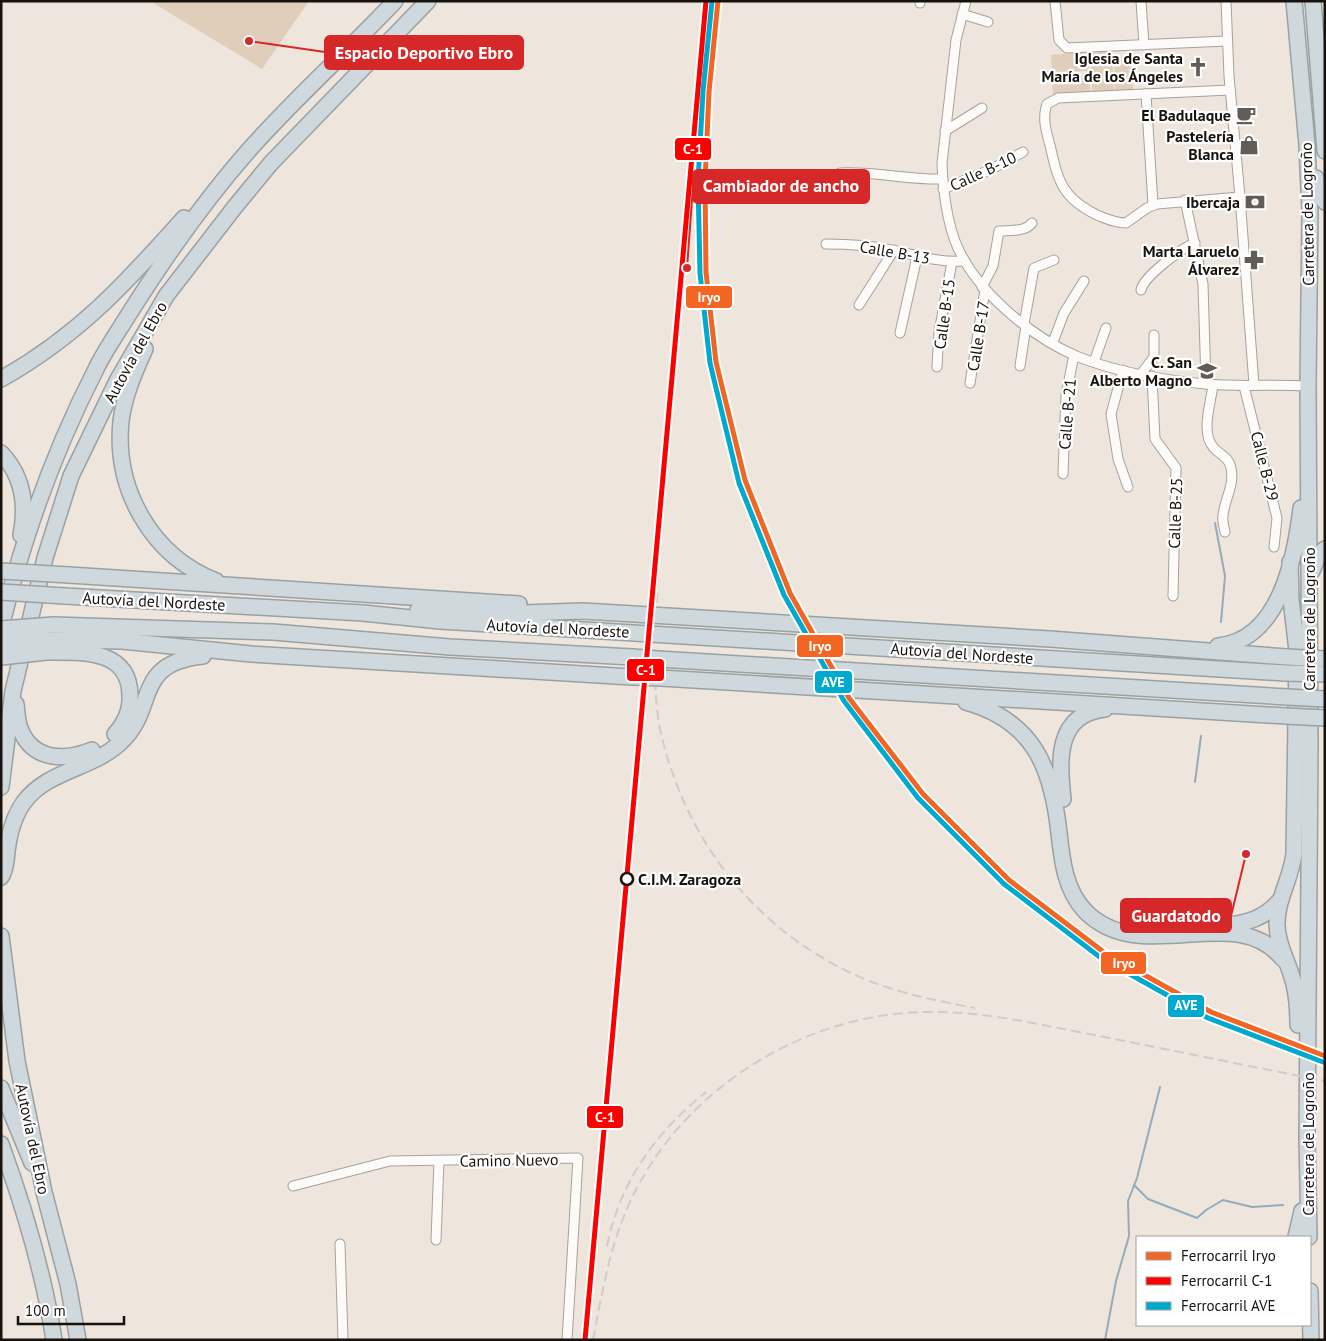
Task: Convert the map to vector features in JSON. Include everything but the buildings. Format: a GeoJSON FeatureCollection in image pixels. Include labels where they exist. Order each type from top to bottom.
{"type":"FeatureCollection","features":[{"type":"Feature","properties":{"kind":"highway"},"geometry":{"type":"LineString","coordinates":[[338,55],[386,1]]}},
{"type":"Feature","properties":{"kind":"highway","name":"Autovía del Ebro"},"geometry":{"type":"LineString","coordinates":[[1,628],[11,586],[51,464],[96,367],[153,276],[196,215],[248,151],[301,93],[394,1]]}},
{"type":"Feature","properties":{"kind":"highway","name":"Autovía del Ebro"},"geometry":{"type":"LineString","coordinates":[[1,787],[13,691],[35,596],[71,476],[116,381],[153,318],[198,254],[271,164],[428,1]]}},
{"type":"Feature","properties":{"kind":"highway","name":"Carretera de Logroño"},"geometry":{"type":"LineString","coordinates":[[1294,1],[1300,60],[1310,212],[1307,1132],[1309,1236]]}},
{"type":"Feature","properties":{"kind":"highway","name":"Carretera de Logroño"},"geometry":{"type":"LineString","coordinates":[[1312,1],[1320,67],[1325,151]]}},
{"type":"Feature","properties":{"kind":"highway"},"geometry":{"type":"LineString","coordinates":[[1300,60],[1309,75],[1317,190],[1324,200],[1310,212]]}},
{"type":"Feature","properties":{"kind":"highway"},"geometry":{"type":"LineString","coordinates":[[1320,67],[1325,88]]}},
{"type":"Feature","properties":{"kind":"highway"},"geometry":{"type":"LineString","coordinates":[[1,379],[58,343],[104,305],[245,148],[301,93]]}},
{"type":"Feature","properties":{"kind":"highway"},"geometry":{"type":"LineString","coordinates":[[198,254],[156,326],[138,364],[125,402],[120,442],[129,489],[142,519],[153,536],[183,564],[201,575],[232,586]]}},
{"type":"Feature","properties":{"kind":"highway"},"geometry":{"type":"LineString","coordinates":[[1,453],[17,474],[24,506],[22,532],[1,616]]}},
{"type":"Feature","properties":{"kind":"highway"},"geometry":{"type":"LineString","coordinates":[[1189,649],[1234,643],[1255,632],[1271,610],[1290,562],[1298,529],[1303,492],[1308,477]]}},
{"type":"Feature","properties":{"kind":"highway"},"geometry":{"type":"LineString","coordinates":[[1310,575],[1319,554],[1325,549]]}},
{"type":"Feature","properties":{"kind":"highway"},"geometry":{"type":"LineString","coordinates":[[1284,960],[1277,925],[1282,898],[1292,870],[1294,845],[1297,651],[1291,599],[1290,562]]}},
{"type":"Feature","properties":{"kind":"highway"},"geometry":{"type":"LineString","coordinates":[[1,571],[561,607],[583,611]]}},
{"type":"Feature","properties":{"kind":"highway","name":"Autovía del Nordeste"},"geometry":{"type":"LineString","coordinates":[[1,592],[363,613],[440,621],[661,635],[1325,674]]}},
{"type":"Feature","properties":{"kind":"highway"},"geometry":{"type":"LineString","coordinates":[[363,613],[382,608],[494,614],[583,611],[1325,659]]}},
{"type":"Feature","properties":{"kind":"highway","name":"Autovía del Nordeste"},"geometry":{"type":"LineString","coordinates":[[1,628],[50,639],[273,632],[350,639],[658,659],[1325,699]]}},
{"type":"Feature","properties":{"kind":"highway"},"geometry":{"type":"LineString","coordinates":[[1,657],[50,639],[109,658],[119,666],[129,684],[130,700],[126,717],[117,732],[103,744],[68,758],[49,756],[36,750],[24,736],[19,725],[13,691]]}},
{"type":"Feature","properties":{"kind":"highway"},"geometry":{"type":"LineString","coordinates":[[1,643],[50,639],[122,641],[251,654],[1325,718]]}},
{"type":"Feature","properties":{"kind":"highway"},"geometry":{"type":"LineString","coordinates":[[350,639],[418,658],[469,666]]}},
{"type":"Feature","properties":{"kind":"highway"},"geometry":{"type":"LineString","coordinates":[[1,878],[11,828],[24,802],[40,786],[52,778],[111,751],[121,742],[137,720],[150,685],[166,667],[188,658],[251,654]]}},
{"type":"Feature","properties":{"kind":"highway"},"geometry":{"type":"LineString","coordinates":[[902,692],[963,701],[981,706],[1000,714],[1023,733],[1042,759],[1053,788],[1067,880],[1078,903],[1095,919],[1118,932],[1137,937],[1226,934],[1250,936],[1271,946],[1284,960],[1291,973],[1296,992],[1300,1086],[1307,1132],[1301,1220],[1296,1236]]}},
{"type":"Feature","properties":{"kind":"highway"},"geometry":{"type":"LineString","coordinates":[[1173,708],[1101,709],[1084,715],[1067,732],[1063,741],[1061,760],[1065,826],[1071,868],[1082,893],[1093,908],[1112,921],[1136,929],[1151,930],[1249,922],[1268,913],[1282,898]]}},
{"type":"Feature","properties":{"kind":"highway","name":"Autovía del Ebro"},"geometry":{"type":"LineString","coordinates":[[1,936],[16,1061],[44,1192],[68,1284],[78,1340]]}},
{"type":"Feature","properties":{"kind":"highway"},"geometry":{"type":"LineString","coordinates":[[1,1088],[44,1192]]}},
{"type":"Feature","properties":{"kind":"highway","name":"Autovía del Ebro"},"geometry":{"type":"LineString","coordinates":[[1,1144],[18,1190],[51,1318],[54,1340]]}},
{"type":"Feature","properties":{"kind":"highway"},"geometry":{"type":"LineString","coordinates":[[1311,1326],[1311,1340]]}},
{"type":"Feature","properties":{"kind":"street"},"geometry":{"type":"LineString","coordinates":[[966,1],[956,40],[945,130],[943,184],[946,213],[964,261],[984,288],[1025,325],[1074,355],[1094,362],[1140,374],[1209,384],[1308,386]]}},
{"type":"Feature","properties":{"kind":"street"},"geometry":{"type":"LineString","coordinates":[[1055,1],[1059,40],[1067,48],[1227,41]]}},
{"type":"Feature","properties":{"kind":"street"},"geometry":{"type":"LineString","coordinates":[[1141,1],[1144,45]]}},
{"type":"Feature","properties":{"kind":"street","name":"Calle B-29"},"geometry":{"type":"LineString","coordinates":[[1226,1],[1230,90],[1240,197],[1249,386],[1277,518],[1274,547]]}},
{"type":"Feature","properties":{"kind":"street"},"geometry":{"type":"LineString","coordinates":[[962,14],[988,22]]}},
{"type":"Feature","properties":{"kind":"street"},"geometry":{"type":"LineString","coordinates":[[1230,90],[1054,99],[1047,104],[1045,122],[1057,176],[1064,190],[1075,203],[1108,220],[1121,223],[1133,220],[1153,205],[1185,200],[1240,197]]}},
{"type":"Feature","properties":{"kind":"street"},"geometry":{"type":"LineString","coordinates":[[1146,94],[1153,205]]}},
{"type":"Feature","properties":{"kind":"street"},"geometry":{"type":"LineString","coordinates":[[945,130],[982,108]]}},
{"type":"Feature","properties":{"kind":"street","name":"Calle B-10"},"geometry":{"type":"LineString","coordinates":[[943,184],[990,170],[1023,152]]}},
{"type":"Feature","properties":{"kind":"street"},"geometry":{"type":"LineString","coordinates":[[840,173],[864,171],[943,184]]}},
{"type":"Feature","properties":{"kind":"street"},"geometry":{"type":"LineString","coordinates":[[1185,200],[1203,284],[1209,384],[1207,428],[1209,440],[1214,448],[1226,457],[1231,467],[1231,490],[1222,516],[1225,532]]}},
{"type":"Feature","properties":{"kind":"street","name":"Calle B-17"},"geometry":{"type":"LineString","coordinates":[[970,383],[984,288],[993,266],[999,231],[1028,228],[1032,223]]}},
{"type":"Feature","properties":{"kind":"street"},"geometry":{"type":"LineString","coordinates":[[1141,290],[1145,282],[1165,263],[1186,246],[1195,243]]}},
{"type":"Feature","properties":{"kind":"street","name":"Calle B-13"},"geometry":{"type":"LineString","coordinates":[[826,244],[860,244],[894,250],[917,257],[952,262],[964,261]]}},
{"type":"Feature","properties":{"kind":"street"},"geometry":{"type":"LineString","coordinates":[[859,305],[894,250]]}},
{"type":"Feature","properties":{"kind":"street"},"geometry":{"type":"LineString","coordinates":[[900,333],[917,257]]}},
{"type":"Feature","properties":{"kind":"street"},"geometry":{"type":"LineString","coordinates":[[1020,366],[1034,268],[1054,260]]}},
{"type":"Feature","properties":{"kind":"street","name":"Calle B-15"},"geometry":{"type":"LineString","coordinates":[[937,367],[939,332],[952,262]]}},
{"type":"Feature","properties":{"kind":"street"},"geometry":{"type":"LineString","coordinates":[[1053,342],[1064,313],[1084,281]]}},
{"type":"Feature","properties":{"kind":"street"},"geometry":{"type":"LineString","coordinates":[[1094,362],[1106,328]]}},
{"type":"Feature","properties":{"kind":"street"},"geometry":{"type":"LineString","coordinates":[[1140,374],[1154,357],[1154,335]]}},
{"type":"Feature","properties":{"kind":"street","name":"Calle B-21"},"geometry":{"type":"LineString","coordinates":[[1063,474],[1066,395],[1074,355]]}},
{"type":"Feature","properties":{"kind":"street"},"geometry":{"type":"LineString","coordinates":[[1123,370],[1111,414],[1118,459],[1128,487]]}},
{"type":"Feature","properties":{"kind":"street","name":"Calle B-25"},"geometry":{"type":"LineString","coordinates":[[1152,376],[1156,439],[1176,468],[1172,596]]}},
{"type":"Feature","properties":{"kind":"street","name":"Camino Nuevo"},"geometry":{"type":"LineString","coordinates":[[293,1186],[390,1161],[578,1158],[567,1340]]}},
{"type":"Feature","properties":{"kind":"street"},"geometry":{"type":"LineString","coordinates":[[436,1240],[439,1161]]}},
{"type":"Feature","properties":{"kind":"street"},"geometry":{"type":"LineString","coordinates":[[340,1244],[343,1340]]}},
{"type":"Feature","properties":{"kind":"shaded area"},"geometry":{"type":"Polygon","coordinates":[[[150,1],[309,1],[262,69],[150,1]]]}},
{"type":"Feature","properties":{"kind":"shaded area"},"geometry":{"type":"Polygon","coordinates":[[[1112,51],[1114,92],[1092,93],[1090,53],[1112,51]]]}},
{"type":"Feature","properties":{"kind":"shaded area"},"geometry":{"type":"Polygon","coordinates":[[[1088,52],[1089,71],[1052,72],[1051,55],[1088,52]]]}},
{"type":"Feature","properties":{"kind":"shaded area"},"geometry":{"type":"Polygon","coordinates":[[[1132,56],[1133,91],[1115,92],[1114,57],[1132,56]]]}},
{"type":"Feature","properties":{"kind":"shaded area"},"geometry":{"type":"Polygon","coordinates":[[[1089,75],[1090,93],[1053,95],[1052,77],[1089,75]]]}},
{"type":"Feature","properties":{"kind":"waterway"},"geometry":{"type":"LineString","coordinates":[[1215,523],[1225,576],[1221,622]]}},
{"type":"Feature","properties":{"kind":"waterway"},"geometry":{"type":"LineString","coordinates":[[1195,782],[1201,736]]}},
{"type":"Feature","properties":{"kind":"waterway"},"geometry":{"type":"LineString","coordinates":[[1105,1340],[1116,1281],[1129,1236],[1128,1201],[1137,1178],[1160,1087]]}},
{"type":"Feature","properties":{"kind":"waterway"},"geometry":{"type":"LineString","coordinates":[[1134,1185],[1148,1199],[1197,1218],[1223,1200],[1252,1207],[1283,1205]]}},
{"type":"Feature","properties":{"kind":"railway"},"geometry":{"type":"LineString","coordinates":[[657,603],[659,509]]}},
{"type":"Feature","properties":{"kind":"railway"},"geometry":{"type":"LineString","coordinates":[[654,650],[658,719],[672,771],[688,811],[709,848],[734,883],[763,913],[796,941],[832,964],[872,982],[898,991],[975,1008]]}},
{"type":"Feature","properties":{"kind":"railway"},"geometry":{"type":"LineString","coordinates":[[593,1340],[607,1270],[623,1218],[653,1161],[682,1124],[717,1091],[755,1063],[797,1041],[841,1025],[887,1015],[934,1012],[974,1014],[1034,1023],[1325,1081]]}},
{"type":"Feature","properties":{"kind":"railway"},"geometry":{"type":"LineString","coordinates":[[607,1246],[621,1201],[642,1160],[671,1124],[706,1092]]}},
{"type":"Feature","properties":{"kind":"rail line","name":"C-1"},"geometry":{"type":"LineString","coordinates":[[585,1340],[706,1]]}},
{"type":"Feature","properties":{"kind":"rail line","name":"AVE"},"geometry":{"type":"LineString","coordinates":[[712,1],[703,91],[698,182],[700,273],[710,363],[739,483],[784,595],[844,701],[918,798],[1004,884],[1101,958],[1208,1018],[1323,1062]]}},
{"type":"Feature","properties":{"kind":"rail line","name":"Iryo"},"geometry":{"type":"LineString","coordinates":[[718,1],[709,92],[705,182],[706,272],[716,362],[745,480],[790,593],[849,698],[923,794],[1009,880],[1105,953],[1211,1012],[1325,1056]]}},
{"type":"Feature","properties":{"kind":"place","name":"Espacio Deportivo Ebro"},"geometry":{"type":"Point","coordinates":[249,41]}},
{"type":"Feature","properties":{"kind":"place","name":"Iglesia de Santa María de los Ángeles"},"geometry":{"type":"Point","coordinates":[1198,67]}},
{"type":"Feature","properties":{"kind":"place","name":"El Badulaque"},"geometry":{"type":"Point","coordinates":[1246,115]}},
{"type":"Feature","properties":{"kind":"place","name":"Pastelería Blanca"},"geometry":{"type":"Point","coordinates":[1249,145]}},
{"type":"Feature","properties":{"kind":"place","name":"Ibercaja"},"geometry":{"type":"Point","coordinates":[1255,202]}},
{"type":"Feature","properties":{"kind":"place","name":"Marta Laruelo Álvarez"},"geometry":{"type":"Point","coordinates":[1254,260]}},
{"type":"Feature","properties":{"kind":"place","name":"Cambiador de ancho"},"geometry":{"type":"Point","coordinates":[687,268]}},
{"type":"Feature","properties":{"kind":"place","name":"C. San Alberto Magno"},"geometry":{"type":"Point","coordinates":[1207,371]}},
{"type":"Feature","properties":{"kind":"place","name":"Guardatodo"},"geometry":{"type":"Point","coordinates":[1246,854]}},
{"type":"Feature","properties":{"kind":"place","name":"C.I.M. Zaragoza"},"geometry":{"type":"Point","coordinates":[627,879]}}]}
